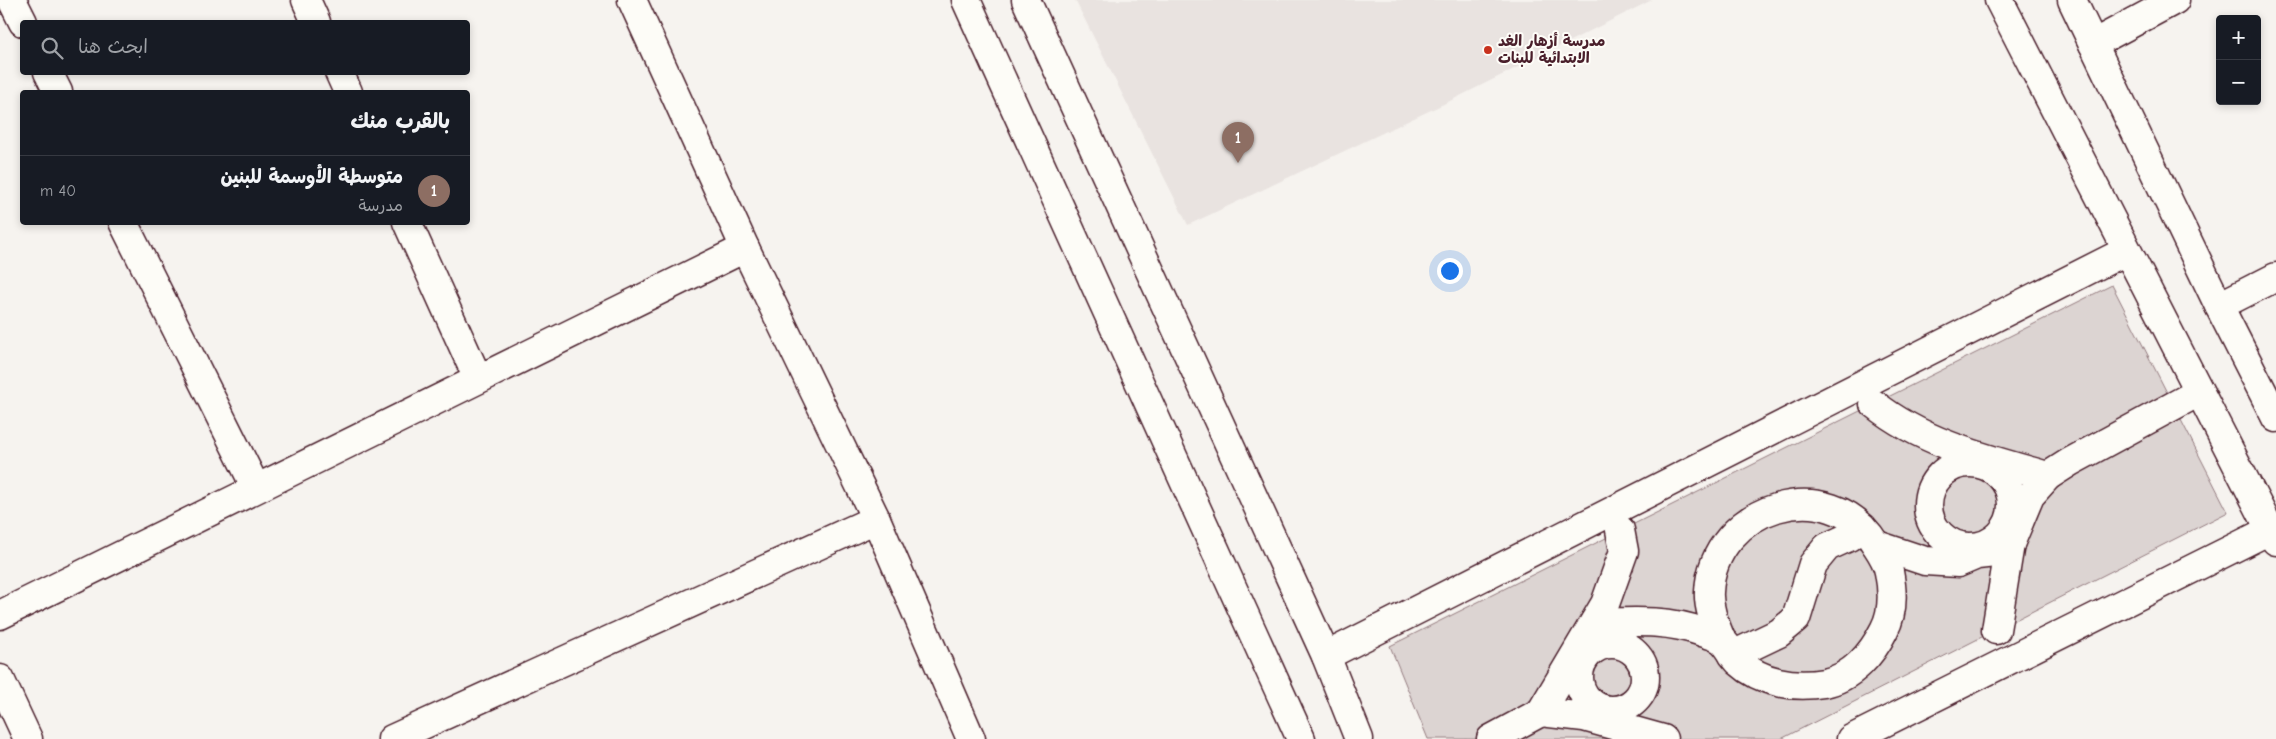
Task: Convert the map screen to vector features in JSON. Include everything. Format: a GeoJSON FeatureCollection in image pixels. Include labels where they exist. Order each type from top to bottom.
{"type":"FeatureCollection","features":[{"type":"Feature","properties":{"kind":"street"},"geometry":{"type":"LineString","coordinates":[[12,0],[22,20]]}},
{"type":"Feature","properties":{"kind":"street"},"geometry":{"type":"LineString","coordinates":[[306,0],[315,20]]}},
{"type":"Feature","properties":{"kind":"street"},"geometry":{"type":"LineString","coordinates":[[632,0],[744,248],[876,519],[971,739]]}},
{"type":"Feature","properties":{"kind":"street"},"geometry":{"type":"LineString","coordinates":[[966,0],[1301,739]]}},
{"type":"Feature","properties":{"kind":"street"},"geometry":{"type":"LineString","coordinates":[[1026,0],[1326,656],[1359,739]]}},
{"type":"Feature","properties":{"kind":"street"},"geometry":{"type":"LineString","coordinates":[[1851,739],[2273,536],[1999,0]]}},
{"type":"Feature","properties":{"kind":"street"},"geometry":{"type":"LineString","coordinates":[[2072,0],[2219,306],[2276,418]]}},
{"type":"Feature","properties":{"kind":"street"},"geometry":{"type":"LineString","coordinates":[[2093,44],[2175,0]]}},
{"type":"Feature","properties":{"kind":"street"},"geometry":{"type":"LineString","coordinates":[[50,75],[57,90]]}},
{"type":"Feature","properties":{"kind":"street"},"geometry":{"type":"LineString","coordinates":[[340,75],[347,90]]}},
{"type":"Feature","properties":{"kind":"street"},"geometry":{"type":"LineString","coordinates":[[124,225],[256,488]]}},
{"type":"Feature","properties":{"kind":"street"},"geometry":{"type":"LineString","coordinates":[[408,225],[478,379]]}},
{"type":"Feature","properties":{"kind":"street"},"geometry":{"type":"LineString","coordinates":[[0,615],[744,248]]}},
{"type":"Feature","properties":{"kind":"street"},"geometry":{"type":"LineString","coordinates":[[1326,656],[2126,251]]}},
{"type":"Feature","properties":{"kind":"street"},"geometry":{"type":"LineString","coordinates":[[2219,306],[2276,277]]}},
{"type":"Feature","properties":{"kind":"street"},"geometry":{"type":"LineString","coordinates":[[1996,630],[2010,544],[2030,496],[2048,476],[2070,462],[2199,392]]}},
{"type":"Feature","properties":{"kind":"street"},"geometry":{"type":"LineString","coordinates":[[1874,404],[1893,419],[1932,439],[2048,476]]}},
{"type":"Feature","properties":{"kind":"street"},"geometry":{"type":"LineString","coordinates":[[2009,487],[2048,476]]}},
{"type":"Feature","properties":{"kind":"street"},"geometry":{"type":"LineString","coordinates":[[1807,503],[1830,508],[1853,519],[1869,536],[1886,561],[1893,591],[1889,621],[1875,648],[1854,670],[1826,682],[1796,686],[1766,679],[1740,663],[1727,647],[1712,616],[1709,592],[1713,568],[1723,546],[1739,527],[1759,513],[1782,505],[1807,503]]}},
{"type":"Feature","properties":{"kind":"street"},"geometry":{"type":"LineString","coordinates":[[392,739],[876,519]]}},
{"type":"Feature","properties":{"kind":"street"},"geometry":{"type":"LineString","coordinates":[[1541,712],[1605,604],[1624,551],[1620,530]]}},
{"type":"Feature","properties":{"kind":"street"},"geometry":{"type":"LineString","coordinates":[[1594,622],[1652,622],[1686,626],[1727,647],[1779,633],[1796,619],[1813,564],[1827,547],[1848,537],[1869,536],[1925,561],[1958,563],[1977,556],[1996,553],[2010,544]]}},
{"type":"Feature","properties":{"kind":"street"},"geometry":{"type":"LineString","coordinates":[[0,679],[28,739]]}},
{"type":"Feature","properties":{"kind":"street"},"geometry":{"type":"LineString","coordinates":[[1491,739],[1582,692]]}},
{"type":"Feature","properties":{"kind":"street"},"geometry":{"type":"LineString","coordinates":[[1541,712],[1584,717],[1663,739]]}},
{"type":"Feature","properties":{"kind":"shaded area"},"geometry":{"type":"Polygon","coordinates":[[[1075,0],[1652,0],[1450,101],[1188,225],[1075,0]]]}},
{"type":"Feature","properties":{"kind":"shaded area"},"geometry":{"type":"Polygon","coordinates":[[[2112,285],[2228,512],[1781,739],[1428,739],[1390,646],[2112,285]]]}},
{"type":"Feature","properties":{"kind":"place","name":"مدرسة أزهار الغد الابتدائية للبنات"},"geometry":{"type":"Point","coordinates":[1488,50]}},
{"type":"Feature","properties":{"kind":"place","name":"متوسطة الأوسمة للبنين"},"geometry":{"type":"Point","coordinates":[1238,163]}}]}
